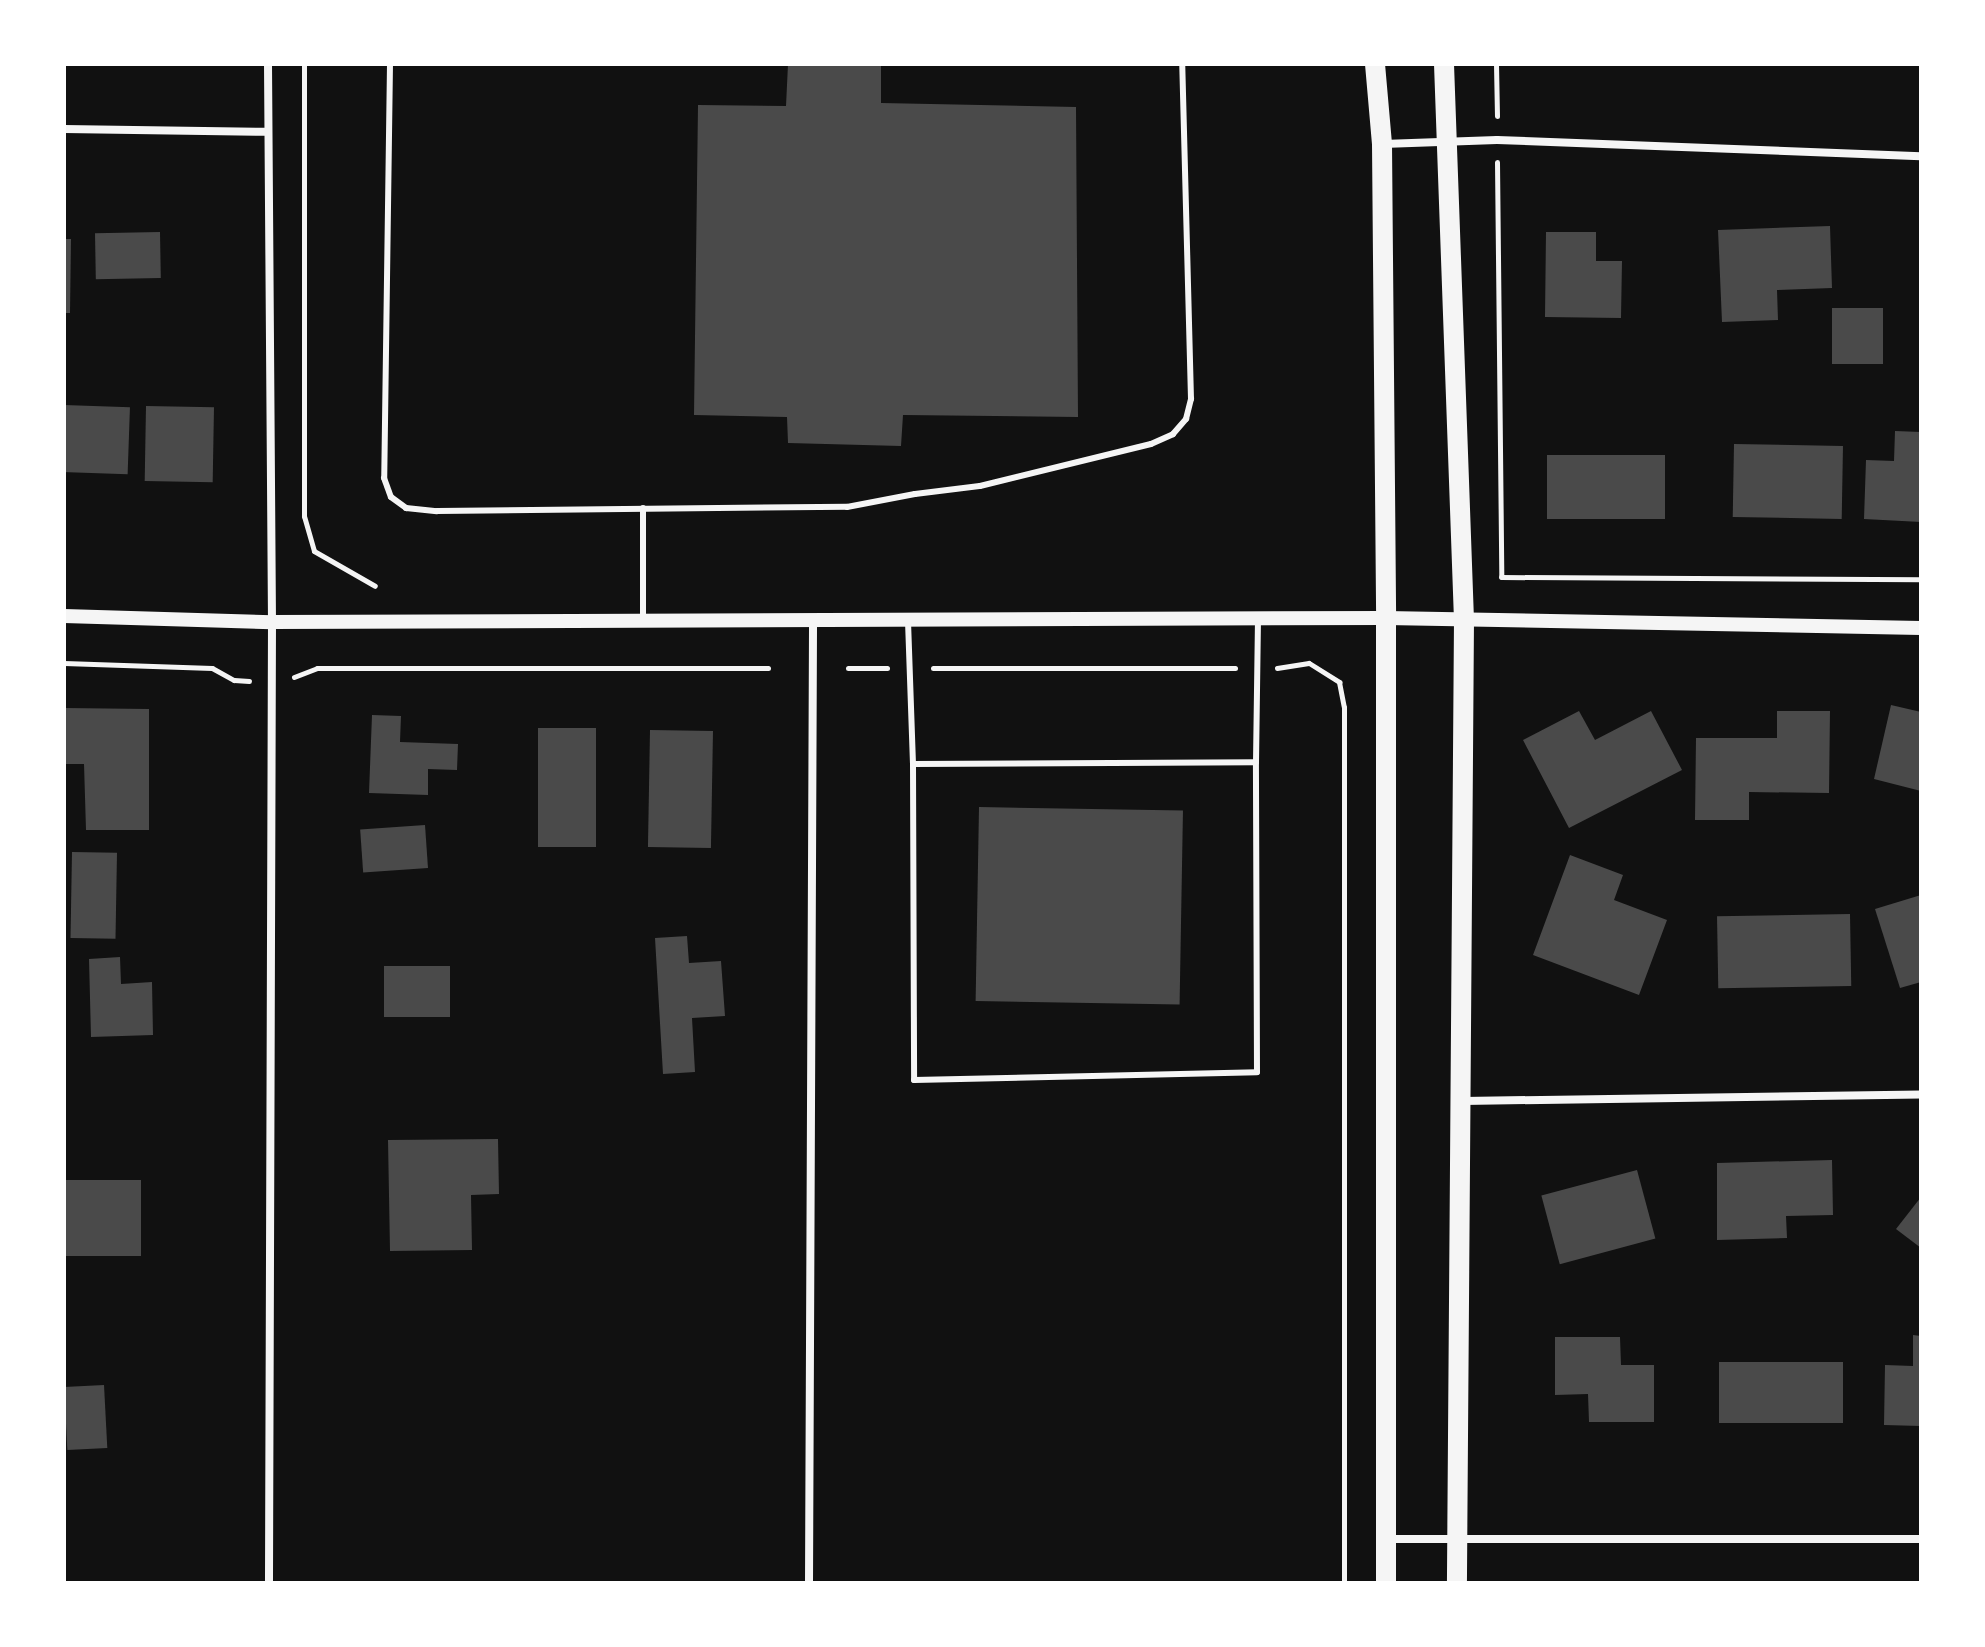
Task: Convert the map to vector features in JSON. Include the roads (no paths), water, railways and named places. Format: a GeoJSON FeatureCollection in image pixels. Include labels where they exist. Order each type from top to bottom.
{"type":"FeatureCollection","features":[{"type":"Feature","properties":{"kind":"main road"},"geometry":{"type":"LineString","coordinates":[[1375,64],[1382,144],[1386,618],[1386,1583]]}},
{"type":"Feature","properties":{"kind":"main road"},"geometry":{"type":"LineString","coordinates":[[1444,64],[1464,619],[1458,1101],[1457,1583]]}},
{"type":"Feature","properties":{"kind":"street"},"geometry":{"type":"LineString","coordinates":[[268,64],[272,622],[269,1583]]}},
{"type":"Feature","properties":{"kind":"street"},"geometry":{"type":"LineString","coordinates":[[64,129],[268,132]]}},
{"type":"Feature","properties":{"kind":"street"},"geometry":{"type":"LineString","coordinates":[[1382,144],[1497,140],[1921,156]]}},
{"type":"Feature","properties":{"kind":"street"},"geometry":{"type":"LineString","coordinates":[[64,616],[272,622],[1386,618],[1921,628]]}},
{"type":"Feature","properties":{"kind":"street"},"geometry":{"type":"LineString","coordinates":[[809,1583],[813,618]]}},
{"type":"Feature","properties":{"kind":"street"},"geometry":{"type":"LineString","coordinates":[[1458,1101],[1921,1095]]}},
{"type":"Feature","properties":{"kind":"street"},"geometry":{"type":"LineString","coordinates":[[1386,1539],[1921,1539]]}},
{"type":"Feature","properties":{"kind":"lane"},"geometry":{"type":"LineString","coordinates":[[390,64],[384,478],[391,497],[406,508],[437,511],[847,507],[980,486],[1151,444],[1173,434],[1186,419],[1191,399],[1182,64]]}},
{"type":"Feature","properties":{"kind":"lane"},"geometry":{"type":"LineString","coordinates":[[643,508],[643,619]]}},
{"type":"Feature","properties":{"kind":"lane"},"geometry":{"type":"LineString","coordinates":[[908,618],[913,764],[914,1080],[1257,1072],[1258,618]]}},
{"type":"Feature","properties":{"kind":"lane"},"geometry":{"type":"LineString","coordinates":[[913,764],[1256,762]]}}]}
